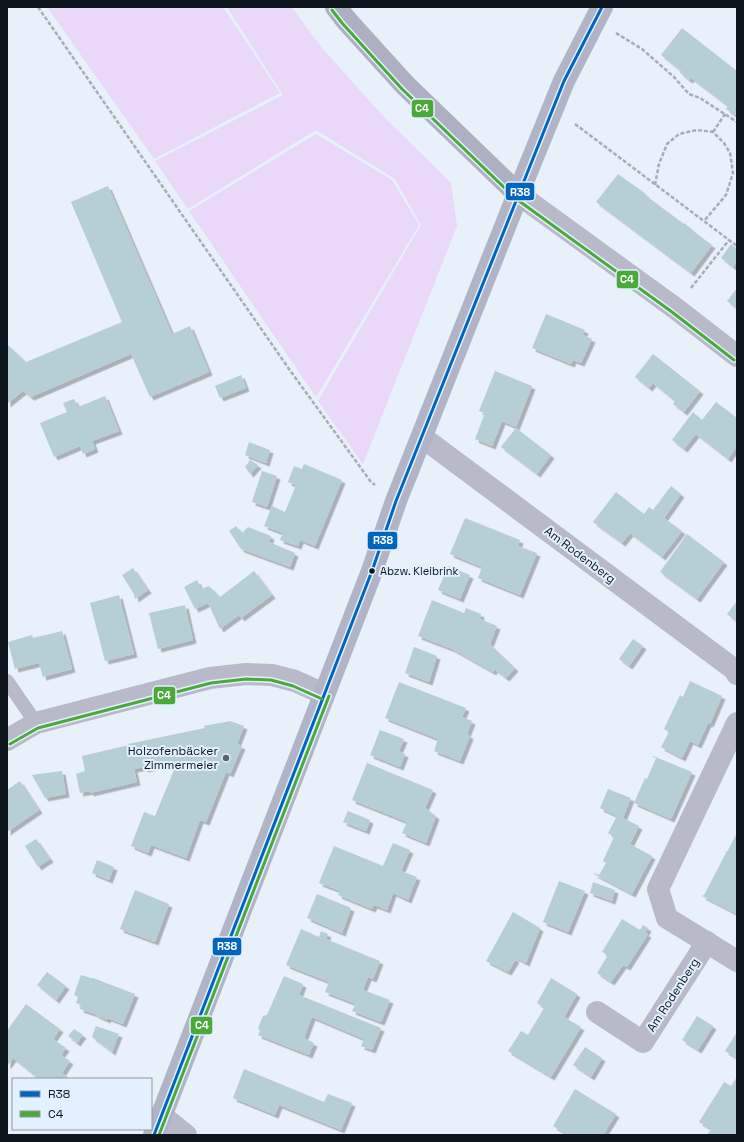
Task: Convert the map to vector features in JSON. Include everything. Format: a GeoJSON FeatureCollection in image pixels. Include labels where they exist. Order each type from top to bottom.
{"type":"FeatureCollection","features":[{"type":"Feature","properties":{"kind":"main road"},"geometry":{"type":"LineString","coordinates":[[336,7],[405,85],[518,194]]}},
{"type":"Feature","properties":{"kind":"main road"},"geometry":{"type":"LineString","coordinates":[[157,1125],[279,814],[372,571],[396,501],[553,107],[564,81],[598,14]]}},
{"type":"Feature","properties":{"kind":"street"},"geometry":{"type":"LineString","coordinates":[[518,194],[675,308],[737,356]]}},
{"type":"Feature","properties":{"kind":"street","name":"Am Rodenberg"},"geometry":{"type":"LineString","coordinates":[[422,437],[722,660],[735,670],[737,674]]}},
{"type":"Feature","properties":{"kind":"street"},"geometry":{"type":"LineString","coordinates":[[7,740],[36,723],[210,678],[246,674],[272,675],[295,682],[324,694]]}},
{"type":"Feature","properties":{"kind":"street"},"geometry":{"type":"LineString","coordinates":[[737,723],[658,889],[667,918],[737,961]]}},
{"type":"Feature","properties":{"kind":"street","name":"Am Rodenberg"},"geometry":{"type":"LineString","coordinates":[[597,1012],[642,1042],[707,942]]}},
{"type":"Feature","properties":{"kind":"street"},"geometry":{"type":"LineString","coordinates":[[157,1125],[186,1135]]}},
{"type":"Feature","properties":{"kind":"lane"},"geometry":{"type":"LineString","coordinates":[[7,681],[36,723]]}},
{"type":"Feature","properties":{"kind":"path"},"geometry":{"type":"LineString","coordinates":[[38,7],[289,369],[371,482],[396,501]]}},
{"type":"Feature","properties":{"kind":"path"},"geometry":{"type":"LineString","coordinates":[[598,14],[674,77],[689,94],[700,98],[737,122]]}},
{"type":"Feature","properties":{"kind":"path"},"geometry":{"type":"LineString","coordinates":[[553,107],[655,186],[737,246]]}},
{"type":"Feature","properties":{"kind":"path"},"geometry":{"type":"LineString","coordinates":[[713,132],[725,114]]}},
{"type":"Feature","properties":{"kind":"path"},"geometry":{"type":"LineString","coordinates":[[655,186],[659,164],[668,144],[679,134],[697,130],[713,132],[724,142],[730,153],[733,173],[726,195],[704,221]]}},
{"type":"Feature","properties":{"kind":"path"},"geometry":{"type":"LineString","coordinates":[[733,173],[737,176]]}},
{"type":"Feature","properties":{"kind":"path"},"geometry":{"type":"LineString","coordinates":[[675,308],[729,240]]}},
{"type":"Feature","properties":{"kind":"shaded area"},"geometry":{"type":"Polygon","coordinates":[[[47,7],[223,7],[280,93],[154,159],[47,7]]]}},
{"type":"Feature","properties":{"kind":"shaded area"},"geometry":{"type":"Polygon","coordinates":[[[227,7],[292,7],[321,47],[384,117],[451,183],[457,226],[363,464],[318,401],[421,225],[395,179],[316,130],[188,209],[155,161],[283,95],[227,7]]]}},
{"type":"Feature","properties":{"kind":"shaded area"},"geometry":{"type":"Polygon","coordinates":[[[316,134],[392,180],[419,225],[316,397],[189,211],[316,134]]]}},
{"type":"Feature","properties":{"kind":"building"},"geometry":{"type":"Polygon","coordinates":[[[682,28],[737,71],[737,113],[735,115],[726,109],[728,106],[691,78],[689,80],[680,73],[681,71],[661,55],[682,28]]]}},
{"type":"Feature","properties":{"kind":"building"},"geometry":{"type":"Polygon","coordinates":[[[618,174],[712,245],[691,273],[596,202],[618,174]]]}},
{"type":"Feature","properties":{"kind":"building"},"geometry":{"type":"Polygon","coordinates":[[[108,186],[172,334],[190,326],[209,372],[150,397],[131,354],[31,397],[23,391],[7,404],[8,345],[26,362],[122,322],[71,202],[108,186]]]}},
{"type":"Feature","properties":{"kind":"building"},"geometry":{"type":"Polygon","coordinates":[[[731,244],[737,249],[737,261],[733,267],[721,258],[731,244]]]}},
{"type":"Feature","properties":{"kind":"building"},"geometry":{"type":"Polygon","coordinates":[[[737,288],[737,309],[727,301],[737,288]]]}},
{"type":"Feature","properties":{"kind":"building"},"geometry":{"type":"Polygon","coordinates":[[[546,314],[585,330],[583,335],[592,339],[581,363],[573,360],[571,364],[532,348],[546,314]]]}},
{"type":"Feature","properties":{"kind":"building"},"geometry":{"type":"Polygon","coordinates":[[[653,354],[700,391],[684,412],[673,404],[675,401],[653,383],[649,388],[635,377],[653,354]]]}},
{"type":"Feature","properties":{"kind":"building"},"geometry":{"type":"Polygon","coordinates":[[[495,371],[532,386],[516,427],[502,421],[492,446],[475,439],[485,413],[479,411],[495,371]]]}},
{"type":"Feature","properties":{"kind":"building"},"geometry":{"type":"Polygon","coordinates":[[[241,375],[246,388],[220,398],[215,386],[241,375]]]}},
{"type":"Feature","properties":{"kind":"building"},"geometry":{"type":"Polygon","coordinates":[[[105,396],[119,431],[92,441],[95,449],[83,454],[80,446],[54,457],[40,423],[67,412],[63,403],[74,399],[78,407],[105,396]]]}},
{"type":"Feature","properties":{"kind":"building"},"geometry":{"type":"Polygon","coordinates":[[[716,402],[737,418],[737,446],[728,459],[696,434],[684,449],[672,440],[693,412],[702,420],[716,402]]]}},
{"type":"Feature","properties":{"kind":"building"},"geometry":{"type":"Polygon","coordinates":[[[516,428],[551,455],[537,474],[501,447],[516,428]]]}},
{"type":"Feature","properties":{"kind":"building"},"geometry":{"type":"Polygon","coordinates":[[[249,442],[270,450],[266,463],[245,455],[249,442]]]}},
{"type":"Feature","properties":{"kind":"building"},"geometry":{"type":"Polygon","coordinates":[[[250,460],[258,465],[250,474],[245,467],[250,460]]]}},
{"type":"Feature","properties":{"kind":"building"},"geometry":{"type":"Polygon","coordinates":[[[304,464],[342,480],[315,546],[300,540],[298,546],[280,540],[283,533],[264,526],[272,506],[285,512],[296,485],[288,482],[294,466],[302,469],[304,464]]]}},
{"type":"Feature","properties":{"kind":"building"},"geometry":{"type":"Polygon","coordinates":[[[262,471],[277,476],[267,507],[252,502],[262,471]]]}},
{"type":"Feature","properties":{"kind":"building"},"geometry":{"type":"Polygon","coordinates":[[[671,486],[681,494],[664,518],[682,531],[662,557],[630,533],[622,543],[593,522],[616,492],[644,514],[649,507],[653,510],[671,486]]]}},
{"type":"Feature","properties":{"kind":"building"},"geometry":{"type":"Polygon","coordinates":[[[465,518],[520,540],[518,546],[537,553],[520,595],[478,578],[482,567],[450,554],[465,518]]]}},
{"type":"Feature","properties":{"kind":"building"},"geometry":{"type":"Polygon","coordinates":[[[236,526],[242,533],[248,527],[271,536],[269,542],[295,553],[290,567],[241,549],[229,531],[236,526]]]}},
{"type":"Feature","properties":{"kind":"building"},"geometry":{"type":"Polygon","coordinates":[[[687,534],[724,562],[697,599],[660,572],[687,534]]]}},
{"type":"Feature","properties":{"kind":"building"},"geometry":{"type":"Polygon","coordinates":[[[448,566],[470,575],[460,599],[438,590],[448,566]]]}},
{"type":"Feature","properties":{"kind":"building"},"geometry":{"type":"Polygon","coordinates":[[[133,568],[148,590],[135,599],[134,594],[122,575],[133,568]]]}},
{"type":"Feature","properties":{"kind":"building"},"geometry":{"type":"Polygon","coordinates":[[[254,571],[272,595],[241,618],[239,615],[220,629],[208,603],[195,609],[184,587],[197,580],[201,589],[209,586],[220,597],[254,571]]]}},
{"type":"Feature","properties":{"kind":"building"},"geometry":{"type":"Polygon","coordinates":[[[119,595],[134,654],[105,661],[90,603],[119,595]]]}},
{"type":"Feature","properties":{"kind":"building"},"geometry":{"type":"Polygon","coordinates":[[[432,600],[464,613],[466,608],[481,614],[480,619],[497,626],[490,644],[515,668],[506,678],[494,669],[493,672],[452,649],[418,636],[432,600]]]}},
{"type":"Feature","properties":{"kind":"building"},"geometry":{"type":"Polygon","coordinates":[[[737,601],[737,622],[727,614],[737,601]]]}},
{"type":"Feature","properties":{"kind":"building"},"geometry":{"type":"Polygon","coordinates":[[[185,605],[193,640],[158,649],[149,613],[185,605]]]}},
{"type":"Feature","properties":{"kind":"building"},"geometry":{"type":"Polygon","coordinates":[[[62,631],[72,669],[43,677],[39,663],[15,669],[8,642],[32,635],[33,638],[62,631]]]}},
{"type":"Feature","properties":{"kind":"building"},"geometry":{"type":"Polygon","coordinates":[[[633,639],[643,646],[629,666],[619,659],[633,639]]]}},
{"type":"Feature","properties":{"kind":"building"},"geometry":{"type":"Polygon","coordinates":[[[414,647],[437,656],[429,682],[405,673],[414,647]]]}},
{"type":"Feature","properties":{"kind":"building"},"geometry":{"type":"Polygon","coordinates":[[[690,681],[722,696],[710,724],[708,723],[698,745],[690,741],[682,758],[661,747],[669,732],[664,729],[680,695],[683,697],[690,681]]]}},
{"type":"Feature","properties":{"kind":"building"},"geometry":{"type":"Polygon","coordinates":[[[399,682],[466,708],[462,717],[472,721],[467,734],[470,736],[460,761],[434,751],[438,739],[385,718],[399,682]]]}},
{"type":"Feature","properties":{"kind":"building"},"geometry":{"type":"Polygon","coordinates":[[[230,721],[244,726],[237,744],[242,746],[230,774],[226,772],[206,822],[200,820],[186,858],[151,845],[148,853],[131,846],[144,812],[155,816],[174,770],[173,763],[144,769],[144,767],[134,769],[137,782],[90,793],[90,791],[80,793],[76,774],[85,771],[82,756],[230,721]]]}},
{"type":"Feature","properties":{"kind":"building"},"geometry":{"type":"Polygon","coordinates":[[[380,730],[404,739],[399,751],[405,754],[400,767],[370,755],[380,730]]]}},
{"type":"Feature","properties":{"kind":"building"},"geometry":{"type":"Polygon","coordinates":[[[653,756],[692,772],[671,819],[634,803],[656,758],[653,756]]]}},
{"type":"Feature","properties":{"kind":"building"},"geometry":{"type":"Polygon","coordinates":[[[367,763],[433,790],[425,808],[436,816],[426,843],[402,833],[407,822],[352,800],[367,763]]]}},
{"type":"Feature","properties":{"kind":"building"},"geometry":{"type":"Polygon","coordinates":[[[62,771],[66,794],[45,798],[32,775],[62,771]]]}},
{"type":"Feature","properties":{"kind":"building"},"geometry":{"type":"Polygon","coordinates":[[[20,781],[39,810],[7,832],[7,790],[20,781]]]}},
{"type":"Feature","properties":{"kind":"building"},"geometry":{"type":"Polygon","coordinates":[[[608,789],[631,798],[623,818],[639,826],[630,844],[652,856],[632,894],[594,874],[599,875],[606,863],[603,861],[614,837],[608,833],[617,816],[600,808],[608,789]]]}},
{"type":"Feature","properties":{"kind":"building"},"geometry":{"type":"Polygon","coordinates":[[[348,811],[370,820],[366,831],[343,822],[348,811]]]}},
{"type":"Feature","properties":{"kind":"building"},"geometry":{"type":"Polygon","coordinates":[[[737,833],[737,914],[702,896],[704,895],[726,853],[725,851],[727,852],[737,833]]]}},
{"type":"Feature","properties":{"kind":"building"},"geometry":{"type":"Polygon","coordinates":[[[36,839],[50,859],[38,867],[25,846],[36,839]]]}},
{"type":"Feature","properties":{"kind":"building"},"geometry":{"type":"Polygon","coordinates":[[[393,843],[410,850],[401,871],[417,877],[408,900],[393,893],[387,910],[374,905],[372,909],[338,895],[340,891],[319,883],[334,846],[383,866],[393,843]]]}},
{"type":"Feature","properties":{"kind":"building"},"geometry":{"type":"Polygon","coordinates":[[[97,860],[114,867],[109,880],[92,873],[97,860]]]}},
{"type":"Feature","properties":{"kind":"building"},"geometry":{"type":"Polygon","coordinates":[[[559,881],[585,891],[568,932],[543,922],[559,881]]]}},
{"type":"Feature","properties":{"kind":"building"},"geometry":{"type":"Polygon","coordinates":[[[593,882],[615,890],[612,901],[590,893],[593,882]]]}},
{"type":"Feature","properties":{"kind":"building"},"geometry":{"type":"Polygon","coordinates":[[[135,890],[169,904],[155,942],[120,929],[135,890]]]}},
{"type":"Feature","properties":{"kind":"building"},"geometry":{"type":"Polygon","coordinates":[[[317,894],[351,908],[342,933],[307,918],[317,894]]]}},
{"type":"Feature","properties":{"kind":"building"},"geometry":{"type":"Polygon","coordinates":[[[513,912],[540,928],[526,963],[499,949],[516,959],[508,972],[486,961],[513,912]]]}},
{"type":"Feature","properties":{"kind":"building"},"geometry":{"type":"Polygon","coordinates":[[[622,919],[640,930],[643,925],[648,928],[645,933],[648,934],[627,967],[623,965],[611,982],[597,973],[608,955],[602,952],[622,919]]]}},
{"type":"Feature","properties":{"kind":"building"},"geometry":{"type":"Polygon","coordinates":[[[301,929],[319,937],[321,931],[328,934],[326,939],[380,961],[373,979],[368,977],[363,990],[390,1000],[381,1022],[352,1011],[356,1004],[325,992],[329,982],[286,965],[301,929]]]}},
{"type":"Feature","properties":{"kind":"building"},"geometry":{"type":"Polygon","coordinates":[[[47,972],[66,986],[56,1000],[37,985],[47,972]]]}},
{"type":"Feature","properties":{"kind":"building"},"geometry":{"type":"Polygon","coordinates":[[[81,975],[135,994],[123,1024],[108,1018],[107,1020],[80,1009],[81,1005],[76,1003],[78,997],[74,995],[81,975]]]}},
{"type":"Feature","properties":{"kind":"building"},"geometry":{"type":"Polygon","coordinates":[[[284,976],[303,984],[299,995],[381,1028],[372,1050],[361,1046],[364,1039],[312,1017],[304,1038],[314,1043],[309,1055],[258,1035],[260,1031],[258,1028],[263,1016],[267,1015],[284,976]]]}},
{"type":"Feature","properties":{"kind":"building"},"geometry":{"type":"Polygon","coordinates":[[[551,978],[577,994],[564,1017],[581,1027],[551,1077],[508,1051],[521,1031],[528,1035],[544,1008],[537,1003],[551,978]]]}},
{"type":"Feature","properties":{"kind":"building"},"geometry":{"type":"Polygon","coordinates":[[[26,1004],[60,1029],[53,1039],[66,1048],[61,1055],[70,1061],[62,1073],[69,1078],[38,1078],[13,1058],[7,1066],[7,1031],[26,1004]]]}},
{"type":"Feature","properties":{"kind":"building"},"geometry":{"type":"Polygon","coordinates":[[[697,1016],[713,1026],[698,1050],[682,1040],[697,1016]]]}},
{"type":"Feature","properties":{"kind":"building"},"geometry":{"type":"Polygon","coordinates":[[[96,1026],[119,1034],[112,1052],[92,1037],[96,1026]]]}},
{"type":"Feature","properties":{"kind":"building"},"geometry":{"type":"Polygon","coordinates":[[[74,1029],[83,1035],[77,1043],[68,1036],[74,1029]]]}},
{"type":"Feature","properties":{"kind":"building"},"geometry":{"type":"Polygon","coordinates":[[[737,1032],[737,1058],[725,1051],[737,1032]]]}},
{"type":"Feature","properties":{"kind":"building"},"geometry":{"type":"Polygon","coordinates":[[[585,1047],[602,1058],[591,1077],[573,1065],[585,1047]]]}},
{"type":"Feature","properties":{"kind":"building"},"geometry":{"type":"Polygon","coordinates":[[[244,1069],[324,1102],[328,1094],[352,1103],[341,1130],[279,1105],[275,1115],[233,1098],[244,1069]]]}},
{"type":"Feature","properties":{"kind":"building"},"geometry":{"type":"Polygon","coordinates":[[[737,1077],[737,1135],[707,1135],[711,1129],[699,1122],[724,1082],[731,1086],[737,1077]]]}},
{"type":"Feature","properties":{"kind":"building"},"geometry":{"type":"Polygon","coordinates":[[[575,1089],[616,1114],[603,1135],[568,1135],[553,1126],[575,1089]]]}},
{"type":"Feature","properties":{"kind":"transit line","name":"R38"},"geometry":{"type":"LineString","coordinates":[[154,1135],[372,571],[396,501],[564,81],[602,7]]}},
{"type":"Feature","properties":{"kind":"transit line","name":"C4"},"geometry":{"type":"LineString","coordinates":[[332,10],[402,89],[515,198],[672,312],[734,360]]}},
{"type":"Feature","properties":{"kind":"transit line","name":"C4"},"geometry":{"type":"LineString","coordinates":[[10,744],[38,728],[211,683],[246,679],[271,680],[293,686],[322,699]]}},
{"type":"Feature","properties":{"kind":"transit line","name":"C4"},"geometry":{"type":"LineString","coordinates":[[159,1135],[329,696]]}},
{"type":"Feature","properties":{"kind":"place","name":"Abzw. Kleibrink"},"geometry":{"type":"Point","coordinates":[372,571]}},
{"type":"Feature","properties":{"kind":"place","name":"Holzofenbäcker Zimmermeier"},"geometry":{"type":"Point","coordinates":[226,758]}}]}
